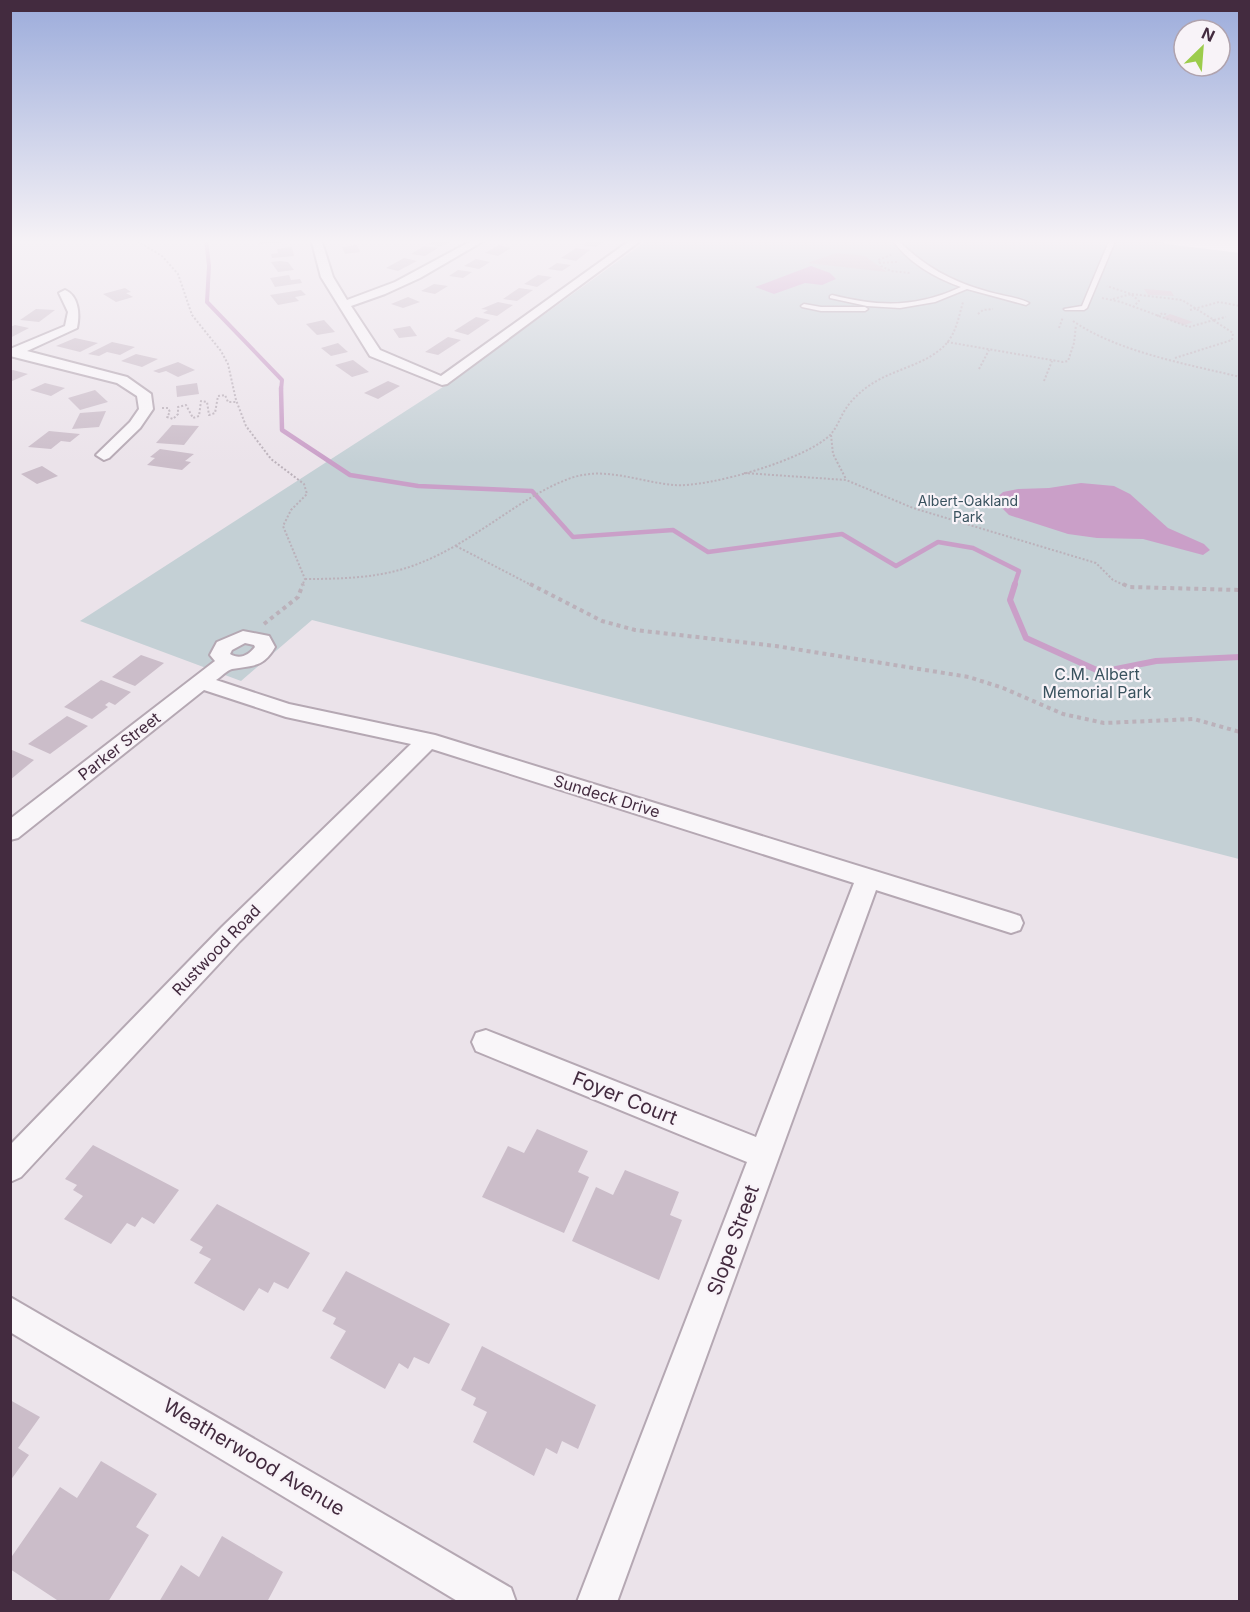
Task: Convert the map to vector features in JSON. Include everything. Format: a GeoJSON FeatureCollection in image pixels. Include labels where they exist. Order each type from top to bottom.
{"type":"FeatureCollection","features":[{"type":"Feature","properties":{"kind":"street"},"geometry":{"type":"LineString","coordinates":[[12,353],[71,328],[74,314]]}},
{"type":"Feature","properties":{"kind":"street"},"geometry":{"type":"LineString","coordinates":[[351,314],[375,353],[442,381],[534,314]]}},
{"type":"Feature","properties":{"kind":"street"},"geometry":{"type":"LineString","coordinates":[[12,353],[122,380],[144,394],[146,409],[135,425],[104,455]]}},
{"type":"Feature","properties":{"kind":"street","name":"Parker Street"},"geometry":{"type":"LineString","coordinates":[[10,832],[227,662]]}},
{"type":"Feature","properties":{"kind":"street","name":"Sundeck Drive"},"geometry":{"type":"LineString","coordinates":[[200,682],[286,710],[428,740],[1011,922]]}},
{"type":"Feature","properties":{"kind":"street","name":"Rustwood Road"},"geometry":{"type":"LineString","coordinates":[[10,1167],[231,934],[428,740]]}},
{"type":"Feature","properties":{"kind":"street","name":"Slope Street"},"geometry":{"type":"LineString","coordinates":[[597,1602],[868,878]]}},
{"type":"Feature","properties":{"kind":"street","name":"Foyer Court"},"geometry":{"type":"LineString","coordinates":[[486,1042],[764,1155]]}},
{"type":"Feature","properties":{"kind":"street","name":"Weatherwood Avenue"},"geometry":{"type":"LineString","coordinates":[[10,1313],[497,1602]]}},
{"type":"Feature","properties":{"kind":"path"},"geometry":{"type":"LineString","coordinates":[[193,314],[195,320],[219,346],[228,364],[246,427],[280,470],[304,484],[307,494],[291,510],[283,526],[304,579],[298,597],[260,627]]}},
{"type":"Feature","properties":{"kind":"path"},"geometry":{"type":"LineString","coordinates":[[304,579],[357,579],[393,573],[412,567],[456,546],[543,492],[588,473],[623,475],[670,485],[692,485],[742,473],[800,453],[831,435],[847,407],[868,386],[935,352],[947,342],[959,314]]}},
{"type":"Feature","properties":{"kind":"path"},"geometry":{"type":"LineString","coordinates":[[1073,314],[1072,321],[1099,336],[1239,377]]}},
{"type":"Feature","properties":{"kind":"path"},"geometry":{"type":"LineString","coordinates":[[1151,314],[1189,327],[1226,317]]}},
{"type":"Feature","properties":{"kind":"path"},"geometry":{"type":"LineString","coordinates":[[1156,316],[1160,314]]}},
{"type":"Feature","properties":{"kind":"path"},"geometry":{"type":"LineString","coordinates":[[1173,358],[1194,354],[1232,340],[1233,333],[1204,314]]}},
{"type":"Feature","properties":{"kind":"path"},"geometry":{"type":"LineString","coordinates":[[947,342],[1052,361],[1068,361],[1076,334],[1076,324]]}},
{"type":"Feature","properties":{"kind":"path"},"geometry":{"type":"LineString","coordinates":[[979,369],[989,350]]}},
{"type":"Feature","properties":{"kind":"path"},"geometry":{"type":"LineString","coordinates":[[1018,359],[1020,355]]}},
{"type":"Feature","properties":{"kind":"path"},"geometry":{"type":"LineString","coordinates":[[1044,381],[1052,361]]}},
{"type":"Feature","properties":{"kind":"path"},"geometry":{"type":"LineString","coordinates":[[146,409],[168,408],[170,412],[167,417],[173,418],[178,414],[178,406],[184,404],[193,418],[199,416],[201,401],[207,402],[209,415],[215,413],[218,396],[225,395],[228,402],[237,402]]}},
{"type":"Feature","properties":{"kind":"path"},"geometry":{"type":"LineString","coordinates":[[831,435],[833,454],[846,480]]}},
{"type":"Feature","properties":{"kind":"path"},"geometry":{"type":"LineString","coordinates":[[742,473],[846,480],[913,508],[1096,563],[1113,580],[1129,587],[1239,590]]}},
{"type":"Feature","properties":{"kind":"path"},"geometry":{"type":"LineString","coordinates":[[456,546],[592,617],[635,630],[776,646],[969,677],[1003,688],[1063,714],[1104,723],[1194,718],[1239,732]]}},
{"type":"Feature","properties":{"kind":"path"},"geometry":{"type":"LineString","coordinates":[[1078,552],[1079,558]]}},
{"type":"Feature","properties":{"kind":"green space","name":"Albert-Oakland Park"},"geometry":{"type":"Polygon","coordinates":[[[544,314],[1239,314],[1239,859],[312,620],[241,681],[80,621],[446,385],[544,314]]]}},
{"type":"Feature","properties":{"kind":"shaded area"},"geometry":{"type":"Polygon","coordinates":[[[1081,483],[1114,486],[1130,494],[1168,528],[1204,544],[1210,550],[1203,555],[1143,539],[1097,538],[1068,534],[1009,515],[994,500],[1003,492],[1018,489],[1049,488],[1081,483]]]}},
{"type":"Feature","properties":{"kind":"building"},"geometry":{"type":"Polygon","coordinates":[[[28,314],[49,314],[39,322],[20,320],[28,314]]]}},
{"type":"Feature","properties":{"kind":"building"},"geometry":{"type":"Polygon","coordinates":[[[1171,314],[1193,322],[1185,325],[1162,318],[1171,314]]]}},
{"type":"Feature","properties":{"kind":"building"},"geometry":{"type":"Polygon","coordinates":[[[476,317],[490,320],[468,335],[454,331],[476,317]]]}},
{"type":"Feature","properties":{"kind":"building"},"geometry":{"type":"Polygon","coordinates":[[[324,320],[335,332],[317,335],[306,324],[324,320]]]}},
{"type":"Feature","properties":{"kind":"building"},"geometry":{"type":"Polygon","coordinates":[[[15,325],[29,328],[10,338],[10,327],[15,325]]]}},
{"type":"Feature","properties":{"kind":"building"},"geometry":{"type":"Polygon","coordinates":[[[410,326],[417,336],[399,338],[393,329],[410,326]]]}},
{"type":"Feature","properties":{"kind":"building"},"geometry":{"type":"Polygon","coordinates":[[[448,337],[461,340],[438,355],[425,352],[448,337]]]}},
{"type":"Feature","properties":{"kind":"building"},"geometry":{"type":"Polygon","coordinates":[[[75,338],[98,343],[80,352],[56,346],[75,338]]]}},
{"type":"Feature","properties":{"kind":"building"},"geometry":{"type":"Polygon","coordinates":[[[112,342],[135,347],[120,355],[107,352],[99,356],[88,354],[112,342]]]}},
{"type":"Feature","properties":{"kind":"building"},"geometry":{"type":"Polygon","coordinates":[[[338,343],[348,352],[331,356],[321,348],[338,343]]]}},
{"type":"Feature","properties":{"kind":"building"},"geometry":{"type":"Polygon","coordinates":[[[136,354],[158,359],[142,367],[121,361],[136,354]]]}},
{"type":"Feature","properties":{"kind":"building"},"geometry":{"type":"Polygon","coordinates":[[[353,360],[369,372],[352,377],[335,365],[353,360]]]}},
{"type":"Feature","properties":{"kind":"building"},"geometry":{"type":"Polygon","coordinates":[[[178,362],[195,370],[178,377],[166,371],[159,373],[153,371],[178,362]]]}},
{"type":"Feature","properties":{"kind":"building"},"geometry":{"type":"Polygon","coordinates":[[[10,371],[28,374],[10,382],[10,371]]]}},
{"type":"Feature","properties":{"kind":"building"},"geometry":{"type":"Polygon","coordinates":[[[388,381],[400,386],[378,399],[364,393],[388,381]]]}},
{"type":"Feature","properties":{"kind":"building"},"geometry":{"type":"Polygon","coordinates":[[[45,383],[65,388],[51,396],[30,390],[45,383]]]}},
{"type":"Feature","properties":{"kind":"building"},"geometry":{"type":"Polygon","coordinates":[[[197,383],[199,394],[177,397],[176,386],[197,383]]]}},
{"type":"Feature","properties":{"kind":"building"},"geometry":{"type":"Polygon","coordinates":[[[95,390],[108,402],[80,410],[68,398],[95,390]]]}},
{"type":"Feature","properties":{"kind":"building"},"geometry":{"type":"Polygon","coordinates":[[[106,411],[99,427],[72,429],[80,413],[106,411]]]}},
{"type":"Feature","properties":{"kind":"building"},"geometry":{"type":"Polygon","coordinates":[[[172,425],[199,426],[184,445],[156,443],[172,425]]]}},
{"type":"Feature","properties":{"kind":"building"},"geometry":{"type":"Polygon","coordinates":[[[49,431],[80,434],[70,442],[61,441],[51,449],[28,447],[49,431]]]}},
{"type":"Feature","properties":{"kind":"building"},"geometry":{"type":"Polygon","coordinates":[[[160,449],[194,454],[185,461],[191,462],[182,470],[147,465],[155,458],[150,457],[160,449]]]}},
{"type":"Feature","properties":{"kind":"building"},"geometry":{"type":"Polygon","coordinates":[[[42,466],[58,476],[37,484],[21,474],[42,466]]]}},
{"type":"Feature","properties":{"kind":"building"},"geometry":{"type":"Polygon","coordinates":[[[141,655],[164,663],[135,686],[112,677],[141,655]]]}},
{"type":"Feature","properties":{"kind":"building"},"geometry":{"type":"Polygon","coordinates":[[[101,680],[131,692],[115,705],[109,702],[105,705],[108,707],[92,719],[64,707],[101,680]]]}},
{"type":"Feature","properties":{"kind":"building"},"geometry":{"type":"Polygon","coordinates":[[[67,716],[88,726],[50,754],[28,744],[67,716]]]}},
{"type":"Feature","properties":{"kind":"building"},"geometry":{"type":"Polygon","coordinates":[[[10,751],[34,760],[10,780],[10,751]]]}},
{"type":"Feature","properties":{"kind":"building"},"geometry":{"type":"Polygon","coordinates":[[[537,1129],[588,1151],[578,1172],[589,1177],[564,1233],[482,1197],[508,1146],[524,1153],[537,1129]]]}},
{"type":"Feature","properties":{"kind":"building"},"geometry":{"type":"Polygon","coordinates":[[[93,1145],[179,1190],[154,1224],[142,1217],[135,1227],[127,1223],[111,1244],[64,1219],[83,1196],[73,1190],[77,1185],[65,1179],[93,1145]]]}},
{"type":"Feature","properties":{"kind":"building"},"geometry":{"type":"Polygon","coordinates":[[[625,1170],[679,1192],[670,1215],[682,1220],[659,1280],[572,1241],[596,1187],[613,1195],[625,1170]]]}},
{"type":"Feature","properties":{"kind":"building"},"geometry":{"type":"Polygon","coordinates":[[[217,1204],[310,1253],[288,1289],[274,1282],[268,1293],[259,1288],[244,1311],[194,1283],[211,1259],[199,1253],[203,1247],[190,1240],[217,1204]]]}},
{"type":"Feature","properties":{"kind":"building"},"geometry":{"type":"Polygon","coordinates":[[[346,1271],[450,1324],[429,1364],[414,1357],[408,1369],[399,1363],[385,1389],[330,1358],[346,1331],[333,1324],[336,1318],[322,1311],[346,1271]]]}},
{"type":"Feature","properties":{"kind":"building"},"geometry":{"type":"Polygon","coordinates":[[[482,1346],[596,1405],[578,1449],[562,1441],[557,1454],[546,1448],[534,1476],[473,1442],[487,1412],[473,1405],[476,1398],[461,1390],[482,1346]]]}},
{"type":"Feature","properties":{"kind":"building"},"geometry":{"type":"Polygon","coordinates":[[[10,1400],[40,1417],[18,1448],[29,1455],[10,1481],[10,1400]]]}},
{"type":"Feature","properties":{"kind":"building"},"geometry":{"type":"Polygon","coordinates":[[[101,1461],[157,1494],[136,1527],[149,1535],[108,1602],[60,1602],[10,1569],[10,1559],[60,1487],[77,1498],[101,1461]]]}},
{"type":"Feature","properties":{"kind":"building"},"geometry":{"type":"Polygon","coordinates":[[[222,1536],[283,1572],[267,1602],[159,1602],[181,1565],[199,1577],[222,1536]]]}},
{"type":"Feature","properties":{"kind":"waterway"},"geometry":{"type":"LineString","coordinates":[[219,314],[282,380],[281,390]]}},
{"type":"Feature","properties":{"kind":"waterway"},"geometry":{"type":"LineString","coordinates":[[281,390],[282,430],[350,475],[418,486],[532,491],[573,537],[673,530],[708,552],[842,534],[896,566],[938,542],[973,548],[1019,571],[1014,586]]}},
{"type":"Feature","properties":{"kind":"waterway"},"geometry":{"type":"LineString","coordinates":[[1015,584],[1010,600],[1026,638],[1101,672],[1156,661],[1240,657]]}},
{"type":"Feature","properties":{"kind":"park label","name":"C.M. Albert Memorial Park"},"geometry":{"type":"Point","coordinates":[1097,683]}}]}
